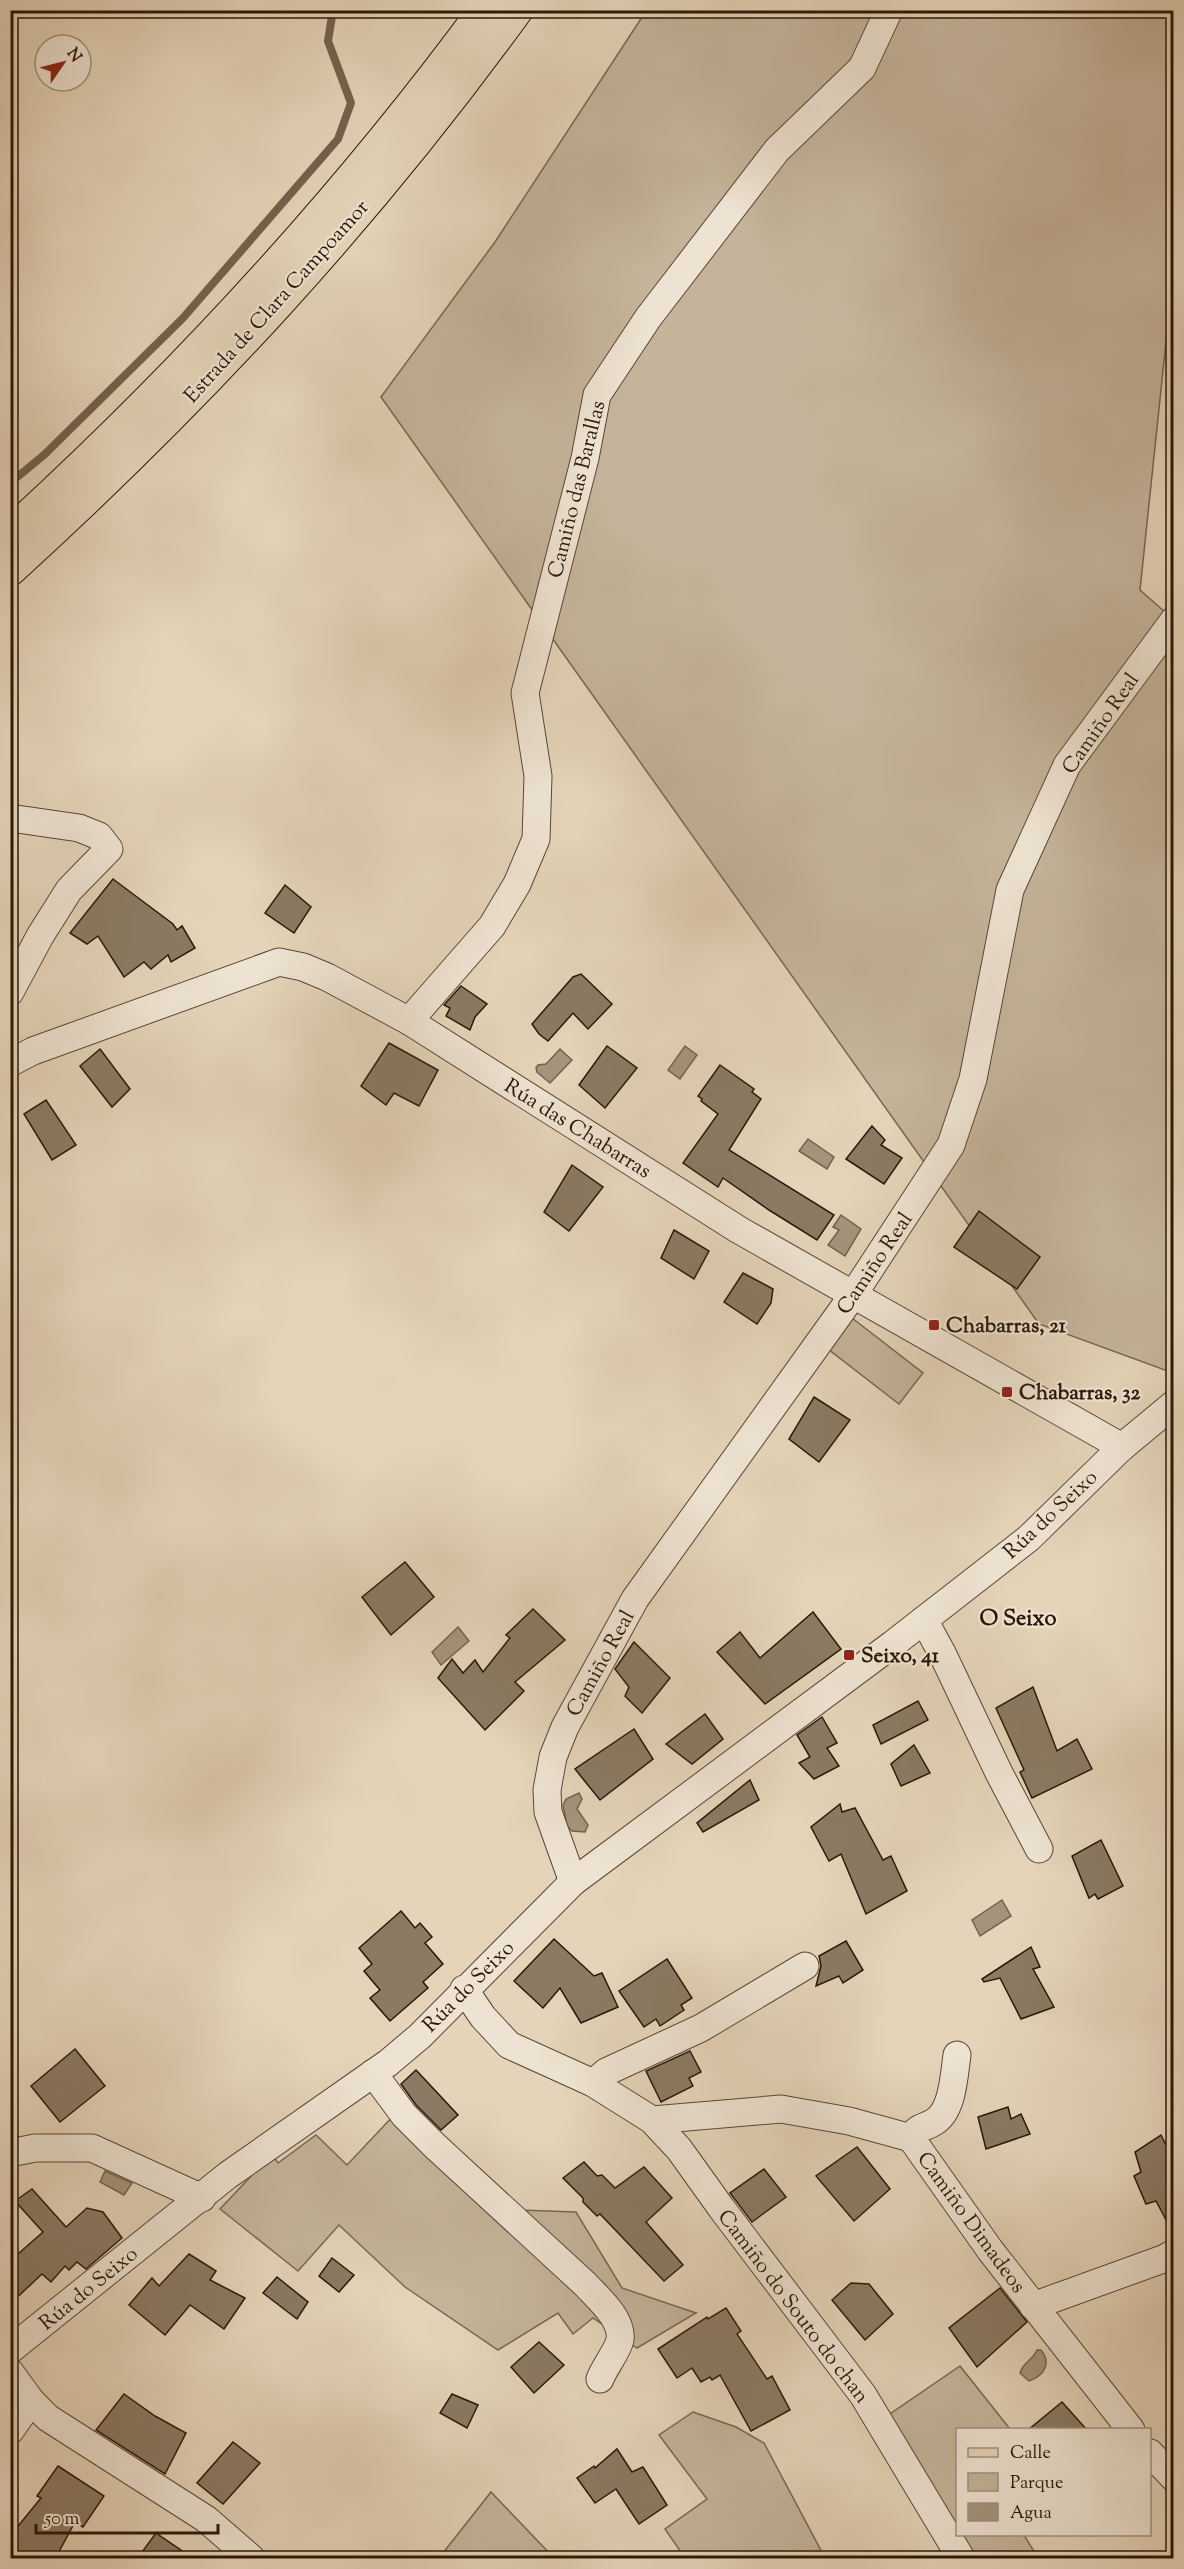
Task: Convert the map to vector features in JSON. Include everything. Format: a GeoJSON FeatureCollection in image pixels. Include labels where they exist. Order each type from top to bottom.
{"type":"FeatureCollection","features":[{"type":"Feature","properties":{"kind":"main road","name":"Estrada de Clara Campoamor"},"geometry":{"type":"LineString","coordinates":[[10,534],[142,409],[279,263],[330,206],[485,10]]}},
{"type":"Feature","properties":{"kind":"main road","name":"Estrada de Clara Campoamor"},"geometry":{"type":"LineString","coordinates":[[10,569],[160,428],[296,283],[391,174],[516,10]]}},
{"type":"Feature","properties":{"kind":"street","name":"Camiño das Barallas"},"geometry":{"type":"LineString","coordinates":[[409,1021],[492,926],[517,884],[536,839],[538,776],[525,693],[583,468],[597,394],[648,318],[777,150],[862,68],[889,10]]}},
{"type":"Feature","properties":{"kind":"street","name":"Camiño Real"},"geometry":{"type":"LineString","coordinates":[[573,1882],[548,1812],[547,1790],[553,1757],[565,1727],[635,1599],[853,1295],[951,1145],[973,1079],[1010,890],[1067,765],[1173,620]]}},
{"type":"Feature","properties":{"kind":"street"},"geometry":{"type":"LineString","coordinates":[[10,818],[79,828],[99,836],[109,849],[69,890],[40,936],[10,992]]}},
{"type":"Feature","properties":{"kind":"street","name":"Rúa das Chabarras"},"geometry":{"type":"LineString","coordinates":[[10,1063],[33,1051],[279,962],[303,967],[327,977],[409,1021],[739,1230],[1051,1404],[1122,1447]]}},
{"type":"Feature","properties":{"kind":"street","name":"Rúa do Seixo"},"geometry":{"type":"LineString","coordinates":[[10,2350],[228,2175],[373,2073],[420,2036],[464,1989],[573,1882],[924,1620],[1029,1538],[1122,1447],[1173,1404]]}},
{"type":"Feature","properties":{"kind":"street"},"geometry":{"type":"LineString","coordinates":[[924,1620],[1039,1849]]}},
{"type":"Feature","properties":{"kind":"street"},"geometry":{"type":"LineString","coordinates":[[593,2083],[606,2072],[701,2028],[805,1966]]}},
{"type":"Feature","properties":{"kind":"street","name":"Camiño do Souto do chan"},"geometry":{"type":"LineString","coordinates":[[464,1989],[483,2017],[509,2045],[593,2083],[652,2120],[679,2149],[741,2235],[863,2395],[961,2559]]}},
{"type":"Feature","properties":{"kind":"street","name":"Camiño Dimadeos"},"geometry":{"type":"LineString","coordinates":[[911,2138],[916,2129],[935,2122],[946,2107],[957,2055]]}},
{"type":"Feature","properties":{"kind":"street"},"geometry":{"type":"LineString","coordinates":[[373,2073],[404,2115],[585,2284],[610,2312],[618,2328],[620,2341],[600,2379]]}},
{"type":"Feature","properties":{"kind":"street","name":"Camiño Dimadeos"},"geometry":{"type":"LineString","coordinates":[[652,2120],[781,2109],[849,2121],[911,2138],[990,2250],[1129,2428]]}},
{"type":"Feature","properties":{"kind":"street"},"geometry":{"type":"LineString","coordinates":[[10,2153],[35,2148],[92,2148],[202,2198]]}},
{"type":"Feature","properties":{"kind":"street","name":"Camiño Dimadeos"},"geometry":{"type":"LineString","coordinates":[[1033,2306],[1163,2259],[1173,2253]]}},
{"type":"Feature","properties":{"kind":"street"},"geometry":{"type":"LineString","coordinates":[[10,2372],[30,2402],[48,2418],[206,2518],[251,2559]]}},
{"type":"Feature","properties":{"kind":"street"},"geometry":{"type":"LineString","coordinates":[[10,2431],[30,2402]]}},
{"type":"Feature","properties":{"kind":"street"},"geometry":{"type":"LineString","coordinates":[[1151,2455],[1173,2478]]}},
{"type":"Feature","properties":{"kind":"green space"},"geometry":{"type":"Polygon","coordinates":[[[646,11],[1173,11],[1173,275],[1140,590],[1174,620],[1173,1373],[1039,1324],[381,397],[495,242],[646,11]]]}},
{"type":"Feature","properties":{"kind":"green space"},"geometry":{"type":"Polygon","coordinates":[[[852,1318],[923,1373],[899,1404],[828,1349],[852,1318]]]}},
{"type":"Feature","properties":{"kind":"green space"},"geometry":{"type":"Polygon","coordinates":[[[396,2113],[518,2210],[576,2212],[622,2288],[696,2313],[637,2348],[593,2318],[573,2334],[558,2313],[498,2350],[405,2287],[339,2225],[298,2271],[220,2209],[272,2154],[278,2163],[316,2135],[347,2165],[396,2113]]]}},
{"type":"Feature","properties":{"kind":"green space"},"geometry":{"type":"Polygon","coordinates":[[[960,2366],[1009,2428],[956,2428],[956,2536],[1025,2536],[1038,2558],[966,2558],[884,2418],[960,2366]]]}},
{"type":"Feature","properties":{"kind":"green space"},"geometry":{"type":"Polygon","coordinates":[[[693,2412],[736,2427],[764,2443],[825,2558],[685,2558],[665,2529],[707,2499],[659,2435],[693,2412]]]}},
{"type":"Feature","properties":{"kind":"green space"},"geometry":{"type":"Polygon","coordinates":[[[491,2492],[554,2558],[439,2558],[491,2492]]]}},
{"type":"Feature","properties":{"kind":"water"},"geometry":{"type":"Polygon","coordinates":[[[685,1046],[697,1055],[680,1079],[668,1070],[685,1046]]]}},
{"type":"Feature","properties":{"kind":"water"},"geometry":{"type":"Polygon","coordinates":[[[560,1049],[572,1060],[550,1083],[537,1072],[536,1068],[538,1065],[546,1064],[560,1049]]]}},
{"type":"Feature","properties":{"kind":"water"},"geometry":{"type":"Polygon","coordinates":[[[808,1139],[834,1157],[827,1169],[799,1151],[808,1139]]]}},
{"type":"Feature","properties":{"kind":"water"},"geometry":{"type":"Polygon","coordinates":[[[841,1215],[861,1229],[845,1256],[828,1245],[839,1230],[833,1227],[841,1215]]]}},
{"type":"Feature","properties":{"kind":"water"},"geometry":{"type":"Polygon","coordinates":[[[458,1627],[469,1641],[441,1665],[432,1652],[458,1627]]]}},
{"type":"Feature","properties":{"kind":"water"},"geometry":{"type":"Polygon","coordinates":[[[579,1793],[582,1799],[577,1809],[588,1825],[585,1832],[572,1831],[567,1826],[563,1805],[566,1799],[579,1793]]]}},
{"type":"Feature","properties":{"kind":"water"},"geometry":{"type":"Polygon","coordinates":[[[1002,1900],[1011,1916],[980,1936],[972,1920],[1002,1900]]]}},
{"type":"Feature","properties":{"kind":"water"},"geometry":{"type":"Polygon","coordinates":[[[105,2171],[132,2183],[124,2195],[100,2182],[105,2171]]]}},
{"type":"Feature","properties":{"kind":"water"},"geometry":{"type":"Polygon","coordinates":[[[1037,2350],[1041,2350],[1044,2355],[1045,2369],[1039,2376],[1029,2381],[1020,2373],[1037,2350]]]}},
{"type":"Feature","properties":{"kind":"building"},"geometry":{"type":"Polygon","coordinates":[[[113,879],[173,924],[177,930],[182,926],[195,948],[171,962],[168,955],[151,969],[144,962],[124,977],[98,936],[87,944],[70,933],[113,879]]]}},
{"type":"Feature","properties":{"kind":"building"},"geometry":{"type":"Polygon","coordinates":[[[285,885],[311,907],[294,933],[265,913],[285,885]]]}},
{"type":"Feature","properties":{"kind":"building"},"geometry":{"type":"Polygon","coordinates":[[[581,974],[612,1004],[588,1029],[573,1013],[548,1041],[532,1024],[573,977],[581,974]]]}},
{"type":"Feature","properties":{"kind":"building"},"geometry":{"type":"Polygon","coordinates":[[[461,986],[487,1004],[475,1017],[470,1030],[446,1016],[450,1008],[444,1005],[461,986]]]}},
{"type":"Feature","properties":{"kind":"building"},"geometry":{"type":"Polygon","coordinates":[[[389,1043],[438,1070],[419,1106],[394,1093],[386,1105],[361,1086],[389,1043]]]}},
{"type":"Feature","properties":{"kind":"building"},"geometry":{"type":"Polygon","coordinates":[[[607,1046],[637,1068],[605,1108],[579,1085],[607,1046]]]}},
{"type":"Feature","properties":{"kind":"building"},"geometry":{"type":"Polygon","coordinates":[[[100,1049],[130,1089],[112,1107],[80,1066],[100,1049]]]}},
{"type":"Feature","properties":{"kind":"building"},"geometry":{"type":"Polygon","coordinates":[[[720,1065],[754,1089],[752,1092],[761,1099],[729,1150],[834,1215],[817,1240],[723,1178],[718,1187],[683,1163],[718,1114],[698,1096],[720,1065]]]}},
{"type":"Feature","properties":{"kind":"building"},"geometry":{"type":"Polygon","coordinates":[[[46,1100],[76,1145],[52,1160],[24,1114],[46,1100]]]}},
{"type":"Feature","properties":{"kind":"building"},"geometry":{"type":"Polygon","coordinates":[[[872,1126],[885,1140],[881,1145],[902,1158],[884,1184],[846,1159],[872,1126]]]}},
{"type":"Feature","properties":{"kind":"building"},"geometry":{"type":"Polygon","coordinates":[[[572,1165],[603,1187],[569,1231],[544,1212],[572,1165]]]}},
{"type":"Feature","properties":{"kind":"building"},"geometry":{"type":"Polygon","coordinates":[[[979,1211],[1040,1257],[1017,1289],[954,1247],[979,1211]]]}},
{"type":"Feature","properties":{"kind":"building"},"geometry":{"type":"Polygon","coordinates":[[[674,1230],[709,1251],[694,1279],[661,1258],[674,1230]]]}},
{"type":"Feature","properties":{"kind":"building"},"geometry":{"type":"Polygon","coordinates":[[[743,1273],[773,1289],[771,1303],[757,1324],[724,1302],[743,1273]]]}},
{"type":"Feature","properties":{"kind":"building"},"geometry":{"type":"Polygon","coordinates":[[[814,1397],[850,1420],[819,1462],[789,1439],[814,1397]]]}},
{"type":"Feature","properties":{"kind":"building"},"geometry":{"type":"Polygon","coordinates":[[[405,1562],[434,1597],[391,1635],[362,1597],[405,1562]]]}},
{"type":"Feature","properties":{"kind":"building"},"geometry":{"type":"Polygon","coordinates":[[[533,1609],[565,1640],[515,1682],[524,1691],[485,1730],[438,1678],[452,1659],[463,1673],[475,1660],[483,1672],[510,1638],[506,1635],[533,1609]]]}},
{"type":"Feature","properties":{"kind":"building"},"geometry":{"type":"Polygon","coordinates":[[[813,1612],[841,1649],[765,1704],[717,1652],[740,1632],[760,1658],[813,1612]]]}},
{"type":"Feature","properties":{"kind":"building"},"geometry":{"type":"Polygon","coordinates":[[[634,1642],[670,1678],[642,1713],[625,1696],[629,1687],[615,1669],[634,1642]]]}},
{"type":"Feature","properties":{"kind":"building"},"geometry":{"type":"Polygon","coordinates":[[[1033,1687],[1057,1751],[1077,1739],[1092,1769],[1032,1798],[1020,1772],[1024,1770],[996,1708],[1033,1687]]]}},
{"type":"Feature","properties":{"kind":"building"},"geometry":{"type":"Polygon","coordinates":[[[918,1701],[928,1720],[881,1744],[873,1725],[918,1701]]]}},
{"type":"Feature","properties":{"kind":"building"},"geometry":{"type":"Polygon","coordinates":[[[705,1714],[723,1739],[692,1764],[666,1744],[705,1714]]]}},
{"type":"Feature","properties":{"kind":"building"},"geometry":{"type":"Polygon","coordinates":[[[822,1717],[837,1743],[827,1748],[839,1766],[814,1779],[799,1763],[810,1757],[797,1735],[822,1717]]]}},
{"type":"Feature","properties":{"kind":"building"},"geometry":{"type":"Polygon","coordinates":[[[634,1729],[653,1759],[600,1800],[575,1769],[634,1729]]]}},
{"type":"Feature","properties":{"kind":"building"},"geometry":{"type":"Polygon","coordinates":[[[914,1745],[930,1773],[901,1786],[891,1764],[914,1745]]]}},
{"type":"Feature","properties":{"kind":"building"},"geometry":{"type":"Polygon","coordinates":[[[750,1780],[759,1800],[703,1832],[697,1823],[750,1780]]]}},
{"type":"Feature","properties":{"kind":"building"},"geometry":{"type":"Polygon","coordinates":[[[840,1804],[842,1812],[855,1808],[883,1860],[891,1856],[907,1891],[866,1914],[841,1854],[829,1861],[811,1827],[840,1804]]]}},
{"type":"Feature","properties":{"kind":"building"},"geometry":{"type":"Polygon","coordinates":[[[1101,1840],[1123,1886],[1098,1899],[1095,1894],[1089,1898],[1072,1856],[1101,1840]]]}},
{"type":"Feature","properties":{"kind":"building"},"geometry":{"type":"Polygon","coordinates":[[[401,1911],[415,1928],[420,1923],[432,1937],[425,1943],[443,1964],[423,1982],[428,1988],[390,2021],[370,1998],[380,1990],[364,1971],[372,1964],[359,1948],[401,1911]]]}},
{"type":"Feature","properties":{"kind":"building"},"geometry":{"type":"Polygon","coordinates":[[[554,1939],[594,1976],[602,1973],[618,2007],[581,2023],[560,1988],[543,2008],[514,1981],[554,1939]]]}},
{"type":"Feature","properties":{"kind":"building"},"geometry":{"type":"Polygon","coordinates":[[[846,1941],[863,1970],[843,1983],[839,1976],[816,1986],[821,1966],[819,1956],[846,1941]]]}},
{"type":"Feature","properties":{"kind":"building"},"geometry":{"type":"Polygon","coordinates":[[[1031,1947],[1040,1967],[1033,1969],[1054,2007],[1021,2019],[1000,1978],[984,1982],[982,1979],[1031,1947]]]}},
{"type":"Feature","properties":{"kind":"building"},"geometry":{"type":"Polygon","coordinates":[[[667,1959],[692,1998],[681,2005],[684,2010],[660,2026],[656,2019],[644,2027],[619,1991],[667,1959]]]}},
{"type":"Feature","properties":{"kind":"building"},"geometry":{"type":"Polygon","coordinates":[[[75,2049],[105,2086],[60,2122],[31,2086],[75,2049]]]}},
{"type":"Feature","properties":{"kind":"building"},"geometry":{"type":"Polygon","coordinates":[[[690,2051],[701,2072],[689,2078],[693,2086],[661,2102],[646,2071],[690,2051]]]}},
{"type":"Feature","properties":{"kind":"building"},"geometry":{"type":"Polygon","coordinates":[[[416,2070],[458,2115],[441,2130],[416,2105],[401,2084],[416,2070]]]}},
{"type":"Feature","properties":{"kind":"building"},"geometry":{"type":"Polygon","coordinates":[[[1008,2107],[1011,2119],[1021,2114],[1030,2134],[986,2149],[978,2117],[1008,2107]]]}},
{"type":"Feature","properties":{"kind":"building"},"geometry":{"type":"Polygon","coordinates":[[[1161,2135],[1173,2159],[1173,2233],[1156,2201],[1146,2204],[1134,2176],[1141,2172],[1135,2152],[1161,2135]]]}},
{"type":"Feature","properties":{"kind":"building"},"geometry":{"type":"Polygon","coordinates":[[[857,2147],[890,2189],[854,2221],[816,2176],[857,2147]]]}},
{"type":"Feature","properties":{"kind":"building"},"geometry":{"type":"Polygon","coordinates":[[[584,2162],[597,2176],[602,2175],[615,2188],[644,2167],[672,2198],[646,2222],[683,2265],[664,2281],[600,2214],[597,2216],[583,2202],[583,2198],[563,2178],[584,2162]]]}},
{"type":"Feature","properties":{"kind":"building"},"geometry":{"type":"Polygon","coordinates":[[[764,2169],[786,2197],[752,2222],[730,2193],[764,2169]]]}},
{"type":"Feature","properties":{"kind":"building"},"geometry":{"type":"Polygon","coordinates":[[[32,2189],[66,2227],[87,2208],[103,2212],[122,2238],[86,2269],[77,2262],[69,2270],[65,2266],[51,2282],[42,2274],[10,2304],[10,2261],[43,2232],[15,2201],[32,2189]]]}},
{"type":"Feature","properties":{"kind":"building"},"geometry":{"type":"Polygon","coordinates":[[[189,2254],[216,2271],[210,2280],[245,2298],[224,2329],[190,2305],[165,2335],[129,2305],[152,2278],[159,2286],[189,2254]]]}},
{"type":"Feature","properties":{"kind":"building"},"geometry":{"type":"Polygon","coordinates":[[[332,2258],[354,2275],[339,2292],[319,2276],[332,2258]]]}},
{"type":"Feature","properties":{"kind":"building"},"geometry":{"type":"Polygon","coordinates":[[[277,2277],[308,2302],[297,2319],[263,2293],[277,2277]]]}},
{"type":"Feature","properties":{"kind":"building"},"geometry":{"type":"Polygon","coordinates":[[[851,2283],[869,2284],[893,2314],[865,2340],[832,2300],[851,2283]]]}},
{"type":"Feature","properties":{"kind":"building"},"geometry":{"type":"Polygon","coordinates":[[[1000,2288],[1027,2322],[977,2367],[949,2328],[1000,2288]]]}},
{"type":"Feature","properties":{"kind":"building"},"geometry":{"type":"Polygon","coordinates":[[[726,2308],[741,2331],[737,2334],[767,2379],[772,2376],[790,2410],[751,2431],[720,2375],[712,2380],[710,2377],[701,2382],[692,2368],[677,2378],[658,2349],[707,2317],[708,2319],[726,2308]]]}},
{"type":"Feature","properties":{"kind":"building"},"geometry":{"type":"Polygon","coordinates":[[[539,2342],[564,2365],[534,2393],[511,2367],[539,2342]]]}},
{"type":"Feature","properties":{"kind":"building"},"geometry":{"type":"Polygon","coordinates":[[[124,2394],[155,2416],[186,2433],[165,2474],[96,2430],[124,2394]]]}},
{"type":"Feature","properties":{"kind":"building"},"geometry":{"type":"Polygon","coordinates":[[[452,2394],[478,2405],[467,2428],[440,2413],[452,2394]]]}},
{"type":"Feature","properties":{"kind":"building"},"geometry":{"type":"Polygon","coordinates":[[[1062,2402],[1085,2428],[1030,2428],[1062,2402]]]}},
{"type":"Feature","properties":{"kind":"building"},"geometry":{"type":"Polygon","coordinates":[[[233,2442],[260,2463],[223,2504],[197,2483],[233,2442]]]}},
{"type":"Feature","properties":{"kind":"building"},"geometry":{"type":"Polygon","coordinates":[[[617,2449],[632,2472],[643,2467],[667,2505],[639,2524],[616,2489],[595,2503],[577,2478],[594,2466],[595,2468],[617,2449]]]}},
{"type":"Feature","properties":{"kind":"building"},"geometry":{"type":"Polygon","coordinates":[[[58,2466],[104,2496],[83,2527],[75,2522],[55,2559],[10,2559],[10,2536],[41,2498],[37,2496],[58,2466]]]}},
{"type":"Feature","properties":{"kind":"building"},"geometry":{"type":"Polygon","coordinates":[[[156,2533],[194,2559],[137,2559],[156,2533]]]}},
{"type":"Feature","properties":{"kind":"waterway"},"geometry":{"type":"LineString","coordinates":[[10,483],[44,455],[183,318],[338,139],[351,103],[328,41],[333,10]]}},
{"type":"Feature","properties":{"kind":"place","name":"Chabarras, 21"},"geometry":{"type":"Point","coordinates":[934,1325]}},
{"type":"Feature","properties":{"kind":"place","name":"Chabarras, 32"},"geometry":{"type":"Point","coordinates":[1007,1392]}},
{"type":"Feature","properties":{"kind":"place","name":"Seixo, 41"},"geometry":{"type":"Point","coordinates":[849,1655]}},
{"type":"Feature","properties":{"kind":"district","name":"O Seixo"},"geometry":{"type":"Point","coordinates":[1018,1617]}}]}
